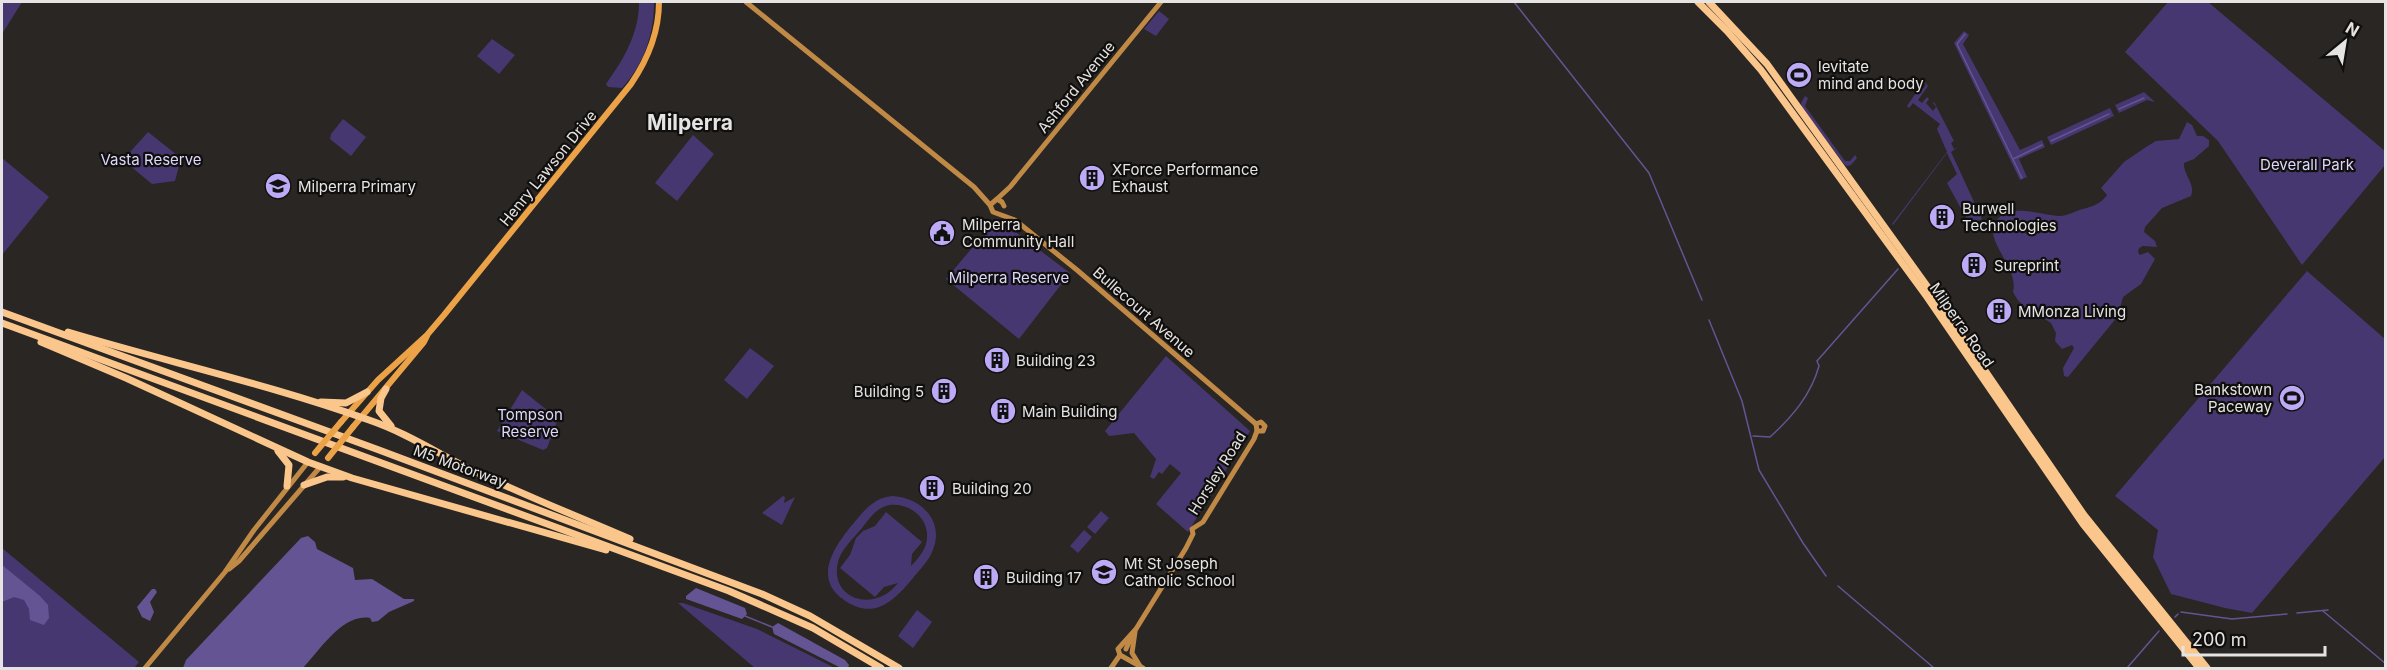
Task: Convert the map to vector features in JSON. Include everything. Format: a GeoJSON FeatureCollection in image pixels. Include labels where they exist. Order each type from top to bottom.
{"type":"FeatureCollection","features":[{"type":"Feature","properties":{"kind":"highway","name":"Milperra Road"},"geometry":{"type":"LineString","coordinates":[[1698,2],[1761,70],[1920,288],[2083,524],[2199,669]]}},
{"type":"Feature","properties":{"kind":"highway","name":"Milperra Road"},"geometry":{"type":"LineString","coordinates":[[1709,2],[1767,64],[1929,288],[2084,515],[2207,669]]}},
{"type":"Feature","properties":{"kind":"highway"},"geometry":{"type":"LineString","coordinates":[[2,312],[312,401],[361,418],[401,433],[490,478],[710,573]]}},
{"type":"Feature","properties":{"kind":"highway","name":"M5 Motorway"},"geometry":{"type":"LineString","coordinates":[[2,312],[710,573],[810,616],[899,669]]}},
{"type":"Feature","properties":{"kind":"highway"},"geometry":{"type":"LineString","coordinates":[[2,324],[308,462],[352,478],[552,533],[672,569]]}},
{"type":"Feature","properties":{"kind":"highway","name":"M5 Motorway"},"geometry":{"type":"LineString","coordinates":[[2,324],[762,604],[813,628],[881,669]]}},
{"type":"Feature","properties":{"kind":"highway"},"geometry":{"type":"LineString","coordinates":[[386,389],[381,398],[379,411],[383,419],[401,433]]}},
{"type":"Feature","properties":{"kind":"highway"},"geometry":{"type":"LineString","coordinates":[[312,401],[346,403],[367,392]]}},
{"type":"Feature","properties":{"kind":"highway"},"geometry":{"type":"LineString","coordinates":[[275,448],[289,465],[287,486]]}},
{"type":"Feature","properties":{"kind":"highway"},"geometry":{"type":"LineString","coordinates":[[304,484],[327,477],[352,478]]}},
{"type":"Feature","properties":{"kind":"main road","name":"Henry Lawson Drive"},"geometry":{"type":"LineString","coordinates":[[145,669],[225,572],[287,486],[367,392],[393,364],[427,335],[631,84],[644,64],[653,43],[659,2]]}},
{"type":"Feature","properties":{"kind":"main road"},"geometry":{"type":"LineString","coordinates":[[746,2],[974,187],[990,205],[991,210],[996,213],[1002,210],[1004,205],[974,187]]}},
{"type":"Feature","properties":{"kind":"main road","name":"Ashford Avenue"},"geometry":{"type":"LineString","coordinates":[[996,199],[1010,187],[1161,2]]}},
{"type":"Feature","properties":{"kind":"main road","name":"Ashford Avenue"},"geometry":{"type":"LineString","coordinates":[[1004,205],[1010,187]]}},
{"type":"Feature","properties":{"kind":"main road"},"geometry":{"type":"LineString","coordinates":[[990,205],[996,199]]}},
{"type":"Feature","properties":{"kind":"main road","name":"Bullecourt Avenue"},"geometry":{"type":"LineString","coordinates":[[1004,205],[1015,220],[1125,309],[1256,424]]}},
{"type":"Feature","properties":{"kind":"main road","name":"Bullecourt Avenue"},"geometry":{"type":"LineString","coordinates":[[996,213],[1015,220]]}},
{"type":"Feature","properties":{"kind":"main road","name":"Henry Lawson Drive"},"geometry":{"type":"LineString","coordinates":[[225,572],[239,561],[328,458],[424,342],[427,335]]}},
{"type":"Feature","properties":{"kind":"main road"},"geometry":{"type":"LineString","coordinates":[[1261,422],[1265,426],[1263,431],[1257,431],[1256,424],[1261,422]]}},
{"type":"Feature","properties":{"kind":"main road","name":"Horsley Road"},"geometry":{"type":"LineString","coordinates":[[1111,669],[1124,652],[1193,534],[1199,533],[1198,527],[1257,431]]}},
{"type":"Feature","properties":{"kind":"main road"},"geometry":{"type":"LineString","coordinates":[[1133,656],[1132,645],[1136,630]]}},
{"type":"Feature","properties":{"kind":"main road"},"geometry":{"type":"LineString","coordinates":[[1124,652],[1133,656],[1142,667]]}},
{"type":"Feature","properties":{"kind":"main road"},"geometry":{"type":"LineString","coordinates":[[1124,652],[1142,667]]}},
{"type":"Feature","properties":{"kind":"green space"},"geometry":{"type":"Polygon","coordinates":[[[2,2],[22,2],[2,34],[2,2]]]}},
{"type":"Feature","properties":{"kind":"green space"},"geometry":{"type":"Polygon","coordinates":[[[639,2],[654,2],[650,37],[642,59],[622,88],[608,87],[606,84],[619,65],[633,35],[639,2]]]}},
{"type":"Feature","properties":{"kind":"green space","name":"Deverall Park"},"geometry":{"type":"Polygon","coordinates":[[[2168,2],[2208,2],[2385,151],[2385,165],[2302,265],[2218,141],[2125,52],[2168,2]]]}},
{"type":"Feature","properties":{"kind":"green space"},"geometry":{"type":"Polygon","coordinates":[[[1159,11],[1169,19],[1156,36],[1144,29],[1159,11]]]}},
{"type":"Feature","properties":{"kind":"green space"},"geometry":{"type":"Polygon","coordinates":[[[1964,31],[1969,35],[1963,44],[2020,150],[2042,140],[2045,147],[2019,159],[2027,177],[2020,180],[1954,43],[1964,31]]]}},
{"type":"Feature","properties":{"kind":"green space"},"geometry":{"type":"Polygon","coordinates":[[[492,39],[515,55],[499,74],[477,56],[492,39]]]}},
{"type":"Feature","properties":{"kind":"green space"},"geometry":{"type":"Polygon","coordinates":[[[1923,80],[1928,86],[1918,100],[1922,103],[1927,97],[1929,99],[1926,103],[1933,111],[1936,107],[1934,102],[1954,141],[1951,143],[1954,149],[1958,147],[1951,152],[1982,219],[1970,225],[1947,183],[1957,174],[1947,153],[1892,224],[1947,152],[1937,129],[1940,124],[1913,103],[1909,108],[1907,106],[1918,90],[1921,91],[1926,85],[1922,82],[1923,80]]]}},
{"type":"Feature","properties":{"kind":"green space"},"geometry":{"type":"Polygon","coordinates":[[[2144,92],[2155,102],[2147,100],[2119,113],[2115,105],[2144,92]]]}},
{"type":"Feature","properties":{"kind":"green space"},"geometry":{"type":"Polygon","coordinates":[[[1805,96],[1808,98],[1805,106],[1845,161],[1850,161],[1855,155],[1857,158],[1851,165],[1844,164],[1802,107],[1801,103],[1805,96]]]}},
{"type":"Feature","properties":{"kind":"green space"},"geometry":{"type":"Polygon","coordinates":[[[2110,108],[2114,116],[2051,145],[2047,137],[2110,108]]]}},
{"type":"Feature","properties":{"kind":"green space"},"geometry":{"type":"Polygon","coordinates":[[[343,119],[366,137],[351,156],[330,139],[331,134],[343,119]]]}},
{"type":"Feature","properties":{"kind":"green space"},"geometry":{"type":"Polygon","coordinates":[[[2187,122],[2192,125],[2197,136],[2203,136],[2209,140],[2209,146],[2194,159],[2184,163],[2185,172],[2192,187],[2191,196],[2162,208],[2145,227],[2144,232],[2155,241],[2157,247],[2143,246],[2138,252],[2140,255],[2148,252],[2155,259],[2141,284],[2123,297],[2118,316],[2068,377],[2064,376],[2063,368],[2074,348],[2072,345],[2062,349],[2055,341],[2056,333],[2051,323],[2025,308],[2017,299],[2013,292],[2010,271],[1995,241],[1994,224],[2001,216],[2015,211],[2061,216],[2102,201],[2107,195],[2101,188],[2124,162],[2156,141],[2179,139],[2187,122]]]}},
{"type":"Feature","properties":{"kind":"green space","name":"Vasta Reserve"},"geometry":{"type":"Polygon","coordinates":[[[148,132],[181,158],[175,181],[152,184],[123,160],[148,132]]]}},
{"type":"Feature","properties":{"kind":"green space"},"geometry":{"type":"Polygon","coordinates":[[[693,135],[714,154],[677,201],[655,183],[693,135]]]}},
{"type":"Feature","properties":{"kind":"green space"},"geometry":{"type":"Polygon","coordinates":[[[2,158],[49,197],[2,255],[2,158]]]}},
{"type":"Feature","properties":{"kind":"green space","name":"Milperra Reserve"},"geometry":{"type":"Polygon","coordinates":[[[997,218],[1070,273],[1019,339],[946,279],[997,218]]]}},
{"type":"Feature","properties":{"kind":"green space","name":"Bankstown Paceway"},"geometry":{"type":"Polygon","coordinates":[[[2307,271],[2385,339],[2385,457],[2252,613],[2171,594],[2153,557],[2158,530],[2115,496],[2307,271]]]}},
{"type":"Feature","properties":{"kind":"green space"},"geometry":{"type":"Polygon","coordinates":[[[750,348],[774,366],[747,399],[724,380],[750,348]]]}},
{"type":"Feature","properties":{"kind":"green space"},"geometry":{"type":"Polygon","coordinates":[[[1166,356],[1250,431],[1188,532],[1156,504],[1181,473],[1170,464],[1162,474],[1159,472],[1154,479],[1150,477],[1156,459],[1134,433],[1109,436],[1105,431],[1166,356]]]}},
{"type":"Feature","properties":{"kind":"green space","name":"Tompson Reserve"},"geometry":{"type":"Polygon","coordinates":[[[522,390],[558,419],[547,448],[543,450],[497,431],[522,390]]]}},
{"type":"Feature","properties":{"kind":"green space"},"geometry":{"type":"Polygon","coordinates":[[[783,496],[785,497],[784,503],[795,497],[782,525],[762,513],[783,496]]]}},
{"type":"Feature","properties":{"kind":"green space"},"geometry":{"type":"Polygon","coordinates":[[[885,497],[903,497],[921,506],[933,521],[936,531],[935,541],[928,559],[891,601],[883,606],[865,609],[844,600],[834,591],[829,582],[828,572],[834,552],[845,533],[869,506],[885,497]],[[898,505],[884,506],[877,511],[848,544],[840,557],[837,575],[840,585],[856,598],[866,600],[877,598],[888,593],[898,583],[884,587],[875,597],[840,568],[850,555],[856,538],[863,531],[875,526],[886,512],[922,542],[912,554],[911,566],[925,547],[927,530],[924,522],[913,511],[898,505]]]}},
{"type":"Feature","properties":{"kind":"green space"},"geometry":{"type":"Polygon","coordinates":[[[1101,511],[1109,518],[1095,534],[1087,527],[1101,511]]]}},
{"type":"Feature","properties":{"kind":"green space"},"geometry":{"type":"Polygon","coordinates":[[[1084,530],[1092,537],[1078,553],[1070,546],[1084,530]]]}},
{"type":"Feature","properties":{"kind":"green space"},"geometry":{"type":"Polygon","coordinates":[[[2,548],[139,662],[134,668],[2,668],[2,548]]]}},
{"type":"Feature","properties":{"kind":"green space"},"geometry":{"type":"Polygon","coordinates":[[[678,603],[757,629],[835,668],[755,668],[678,603]]]}},
{"type":"Feature","properties":{"kind":"green space"},"geometry":{"type":"Polygon","coordinates":[[[917,610],[932,622],[913,648],[898,636],[917,610]]]}},
{"type":"Feature","properties":{"kind":"shaded area"},"geometry":{"type":"Polygon","coordinates":[[[308,536],[315,542],[317,549],[353,568],[355,580],[372,579],[404,599],[414,599],[414,601],[389,612],[378,621],[372,622],[370,618],[360,618],[341,627],[303,668],[183,668],[186,660],[301,538],[308,536]]]}},
{"type":"Feature","properties":{"kind":"shaded area"},"geometry":{"type":"Polygon","coordinates":[[[2,565],[48,605],[49,618],[44,625],[30,620],[29,609],[24,600],[14,597],[2,602],[2,565]]]}},
{"type":"Feature","properties":{"kind":"shaded area"},"geometry":{"type":"Polygon","coordinates":[[[696,588],[745,608],[747,614],[742,619],[686,599],[686,596],[696,588]]]}},
{"type":"Feature","properties":{"kind":"shaded area"},"geometry":{"type":"Polygon","coordinates":[[[152,589],[157,592],[150,602],[154,612],[150,621],[142,617],[137,607],[152,589]]]}},
{"type":"Feature","properties":{"kind":"shaded area"},"geometry":{"type":"Polygon","coordinates":[[[778,623],[845,660],[849,665],[848,668],[841,668],[774,634],[772,627],[778,623]]]}},
{"type":"Feature","properties":{"kind":"waterway"},"geometry":{"type":"LineString","coordinates":[[1514,2],[1649,173],[1702,300]]}},
{"type":"Feature","properties":{"kind":"waterway"},"geometry":{"type":"LineString","coordinates":[[1965,34],[1957,44],[2022,178]]}},
{"type":"Feature","properties":{"kind":"waterway"},"geometry":{"type":"LineString","coordinates":[[2119,109],[2144,98]]}},
{"type":"Feature","properties":{"kind":"waterway"},"geometry":{"type":"LineString","coordinates":[[2051,141],[2109,114]]}},
{"type":"Feature","properties":{"kind":"waterway"},"geometry":{"type":"LineString","coordinates":[[2013,159],[2042,145]]}},
{"type":"Feature","properties":{"kind":"waterway"},"geometry":{"type":"LineString","coordinates":[[1753,436],[1770,437],[1786,422],[1811,387],[1819,366],[1817,361],[1898,269]]}},
{"type":"Feature","properties":{"kind":"waterway"},"geometry":{"type":"LineString","coordinates":[[1709,320],[1742,401],[1759,470],[1803,543],[1826,576]]}},
{"type":"Feature","properties":{"kind":"waterway"},"geometry":{"type":"LineString","coordinates":[[1838,586],[1934,668]]}},
{"type":"Feature","properties":{"kind":"waterway"},"geometry":{"type":"LineString","coordinates":[[2297,613],[2328,610]]}},
{"type":"Feature","properties":{"kind":"waterway"},"geometry":{"type":"LineString","coordinates":[[2323,611],[2386,664]]}},
{"type":"Feature","properties":{"kind":"waterway"},"geometry":{"type":"LineString","coordinates":[[2181,612],[2232,619],[2287,614]]}},
{"type":"Feature","properties":{"kind":"waterway"},"geometry":{"type":"LineString","coordinates":[[2175,617],[2178,614]]}},
{"type":"Feature","properties":{"kind":"waterway"},"geometry":{"type":"LineString","coordinates":[[745,616],[772,627]]}},
{"type":"Feature","properties":{"kind":"waterway"},"geometry":{"type":"LineString","coordinates":[[2127,668],[2159,631]]}},
{"type":"Feature","properties":{"kind":"place","name":"levitate mind and body"},"geometry":{"type":"Point","coordinates":[1799,75]}},
{"type":"Feature","properties":{"kind":"place","name":"XForce Performance Exhaust"},"geometry":{"type":"Point","coordinates":[1092,178]}},
{"type":"Feature","properties":{"kind":"place","name":"Milperra Primary"},"geometry":{"type":"Point","coordinates":[278,186]}},
{"type":"Feature","properties":{"kind":"place","name":"Burwell Technologies"},"geometry":{"type":"Point","coordinates":[1942,217]}},
{"type":"Feature","properties":{"kind":"place","name":"Milperra Community Hall"},"geometry":{"type":"Point","coordinates":[942,233]}},
{"type":"Feature","properties":{"kind":"place","name":"Sureprint"},"geometry":{"type":"Point","coordinates":[1974,265]}},
{"type":"Feature","properties":{"kind":"place","name":"MMonza Living"},"geometry":{"type":"Point","coordinates":[1999,311]}},
{"type":"Feature","properties":{"kind":"place","name":"Building 23"},"geometry":{"type":"Point","coordinates":[997,360]}},
{"type":"Feature","properties":{"kind":"place","name":"Building 5"},"geometry":{"type":"Point","coordinates":[944,391]}},
{"type":"Feature","properties":{"kind":"place","name":"Bankstown Paceway"},"geometry":{"type":"Point","coordinates":[2292,398]}},
{"type":"Feature","properties":{"kind":"place","name":"Main Building"},"geometry":{"type":"Point","coordinates":[1003,411]}},
{"type":"Feature","properties":{"kind":"place","name":"Building 20"},"geometry":{"type":"Point","coordinates":[932,488]}},
{"type":"Feature","properties":{"kind":"place","name":"Mt St Joseph Catholic School"},"geometry":{"type":"Point","coordinates":[1104,572]}},
{"type":"Feature","properties":{"kind":"place","name":"Building 17"},"geometry":{"type":"Point","coordinates":[986,577]}},
{"type":"Feature","properties":{"kind":"district","name":"Milperra"},"geometry":{"type":"Point","coordinates":[690,122]}}]}
